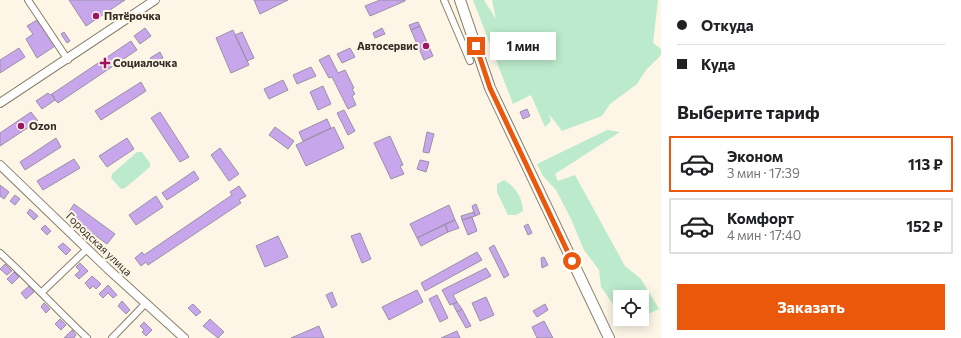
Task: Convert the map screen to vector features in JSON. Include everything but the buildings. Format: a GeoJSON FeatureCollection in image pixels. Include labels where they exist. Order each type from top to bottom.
{"type":"FeatureCollection","features":[{"type":"Feature","properties":{"kind":"main road"},"geometry":{"type":"LineString","coordinates":[[460,0],[490,88],[608,338]]}},
{"type":"Feature","properties":{"kind":"street"},"geometry":{"type":"LineString","coordinates":[[28,0],[68,60]]}},
{"type":"Feature","properties":{"kind":"street"},"geometry":{"type":"LineString","coordinates":[[0,103],[68,60],[155,0]]}},
{"type":"Feature","properties":{"kind":"street"},"geometry":{"type":"LineString","coordinates":[[444,0],[470,62]]}},
{"type":"Feature","properties":{"kind":"street","name":"Городская улица"},"geometry":{"type":"LineString","coordinates":[[0,165],[184,338]]}},
{"type":"Feature","properties":{"kind":"street"},"geometry":{"type":"LineString","coordinates":[[42,292],[87,248]]}},
{"type":"Feature","properties":{"kind":"street"},"geometry":{"type":"LineString","coordinates":[[0,253],[42,292],[46,300],[87,338]]}},
{"type":"Feature","properties":{"kind":"street"},"geometry":{"type":"LineString","coordinates":[[112,338],[146,303]]}},
{"type":"Feature","properties":{"kind":"green space"},"geometry":{"type":"Polygon","coordinates":[[[473,0],[484,0],[496,19],[492,0],[658,0],[653,43],[661,49],[661,55],[646,70],[637,84],[610,104],[602,116],[562,131],[549,114],[551,121],[545,127],[531,95],[513,104],[473,0]]]}},
{"type":"Feature","properties":{"kind":"green space"},"geometry":{"type":"Polygon","coordinates":[[[607,130],[620,132],[555,174],[558,181],[575,175],[625,266],[641,279],[648,290],[613,290],[613,304],[601,287],[599,270],[584,250],[571,219],[556,190],[543,176],[537,164],[607,130]]]}},
{"type":"Feature","properties":{"kind":"green space"},"geometry":{"type":"Polygon","coordinates":[[[137,152],[142,152],[150,163],[150,167],[125,188],[121,189],[111,178],[112,174],[137,152]]]}},
{"type":"Feature","properties":{"kind":"green space"},"geometry":{"type":"Polygon","coordinates":[[[504,180],[515,189],[522,202],[523,211],[516,215],[508,215],[497,192],[497,184],[504,180]]]}},
{"type":"Feature","properties":{"kind":"green space"},"geometry":{"type":"Polygon","coordinates":[[[649,292],[659,309],[649,314],[649,292]]]}},
{"type":"Feature","properties":{"kind":"place","name":"Пятёрочка"},"geometry":{"type":"Point","coordinates":[96,16]}},
{"type":"Feature","properties":{"kind":"place","name":"Автосервис"},"geometry":{"type":"Point","coordinates":[426,46]}},
{"type":"Feature","properties":{"kind":"place","name":"Социалочка"},"geometry":{"type":"Point","coordinates":[105,63]}},
{"type":"Feature","properties":{"kind":"place","name":"Ozon"},"geometry":{"type":"Point","coordinates":[21,126]}},
{"type":"Feature","properties":{"kind":"route"},"geometry":{"type":"LineString","coordinates":[[476,46],[490,88],[572,261]]}}]}
